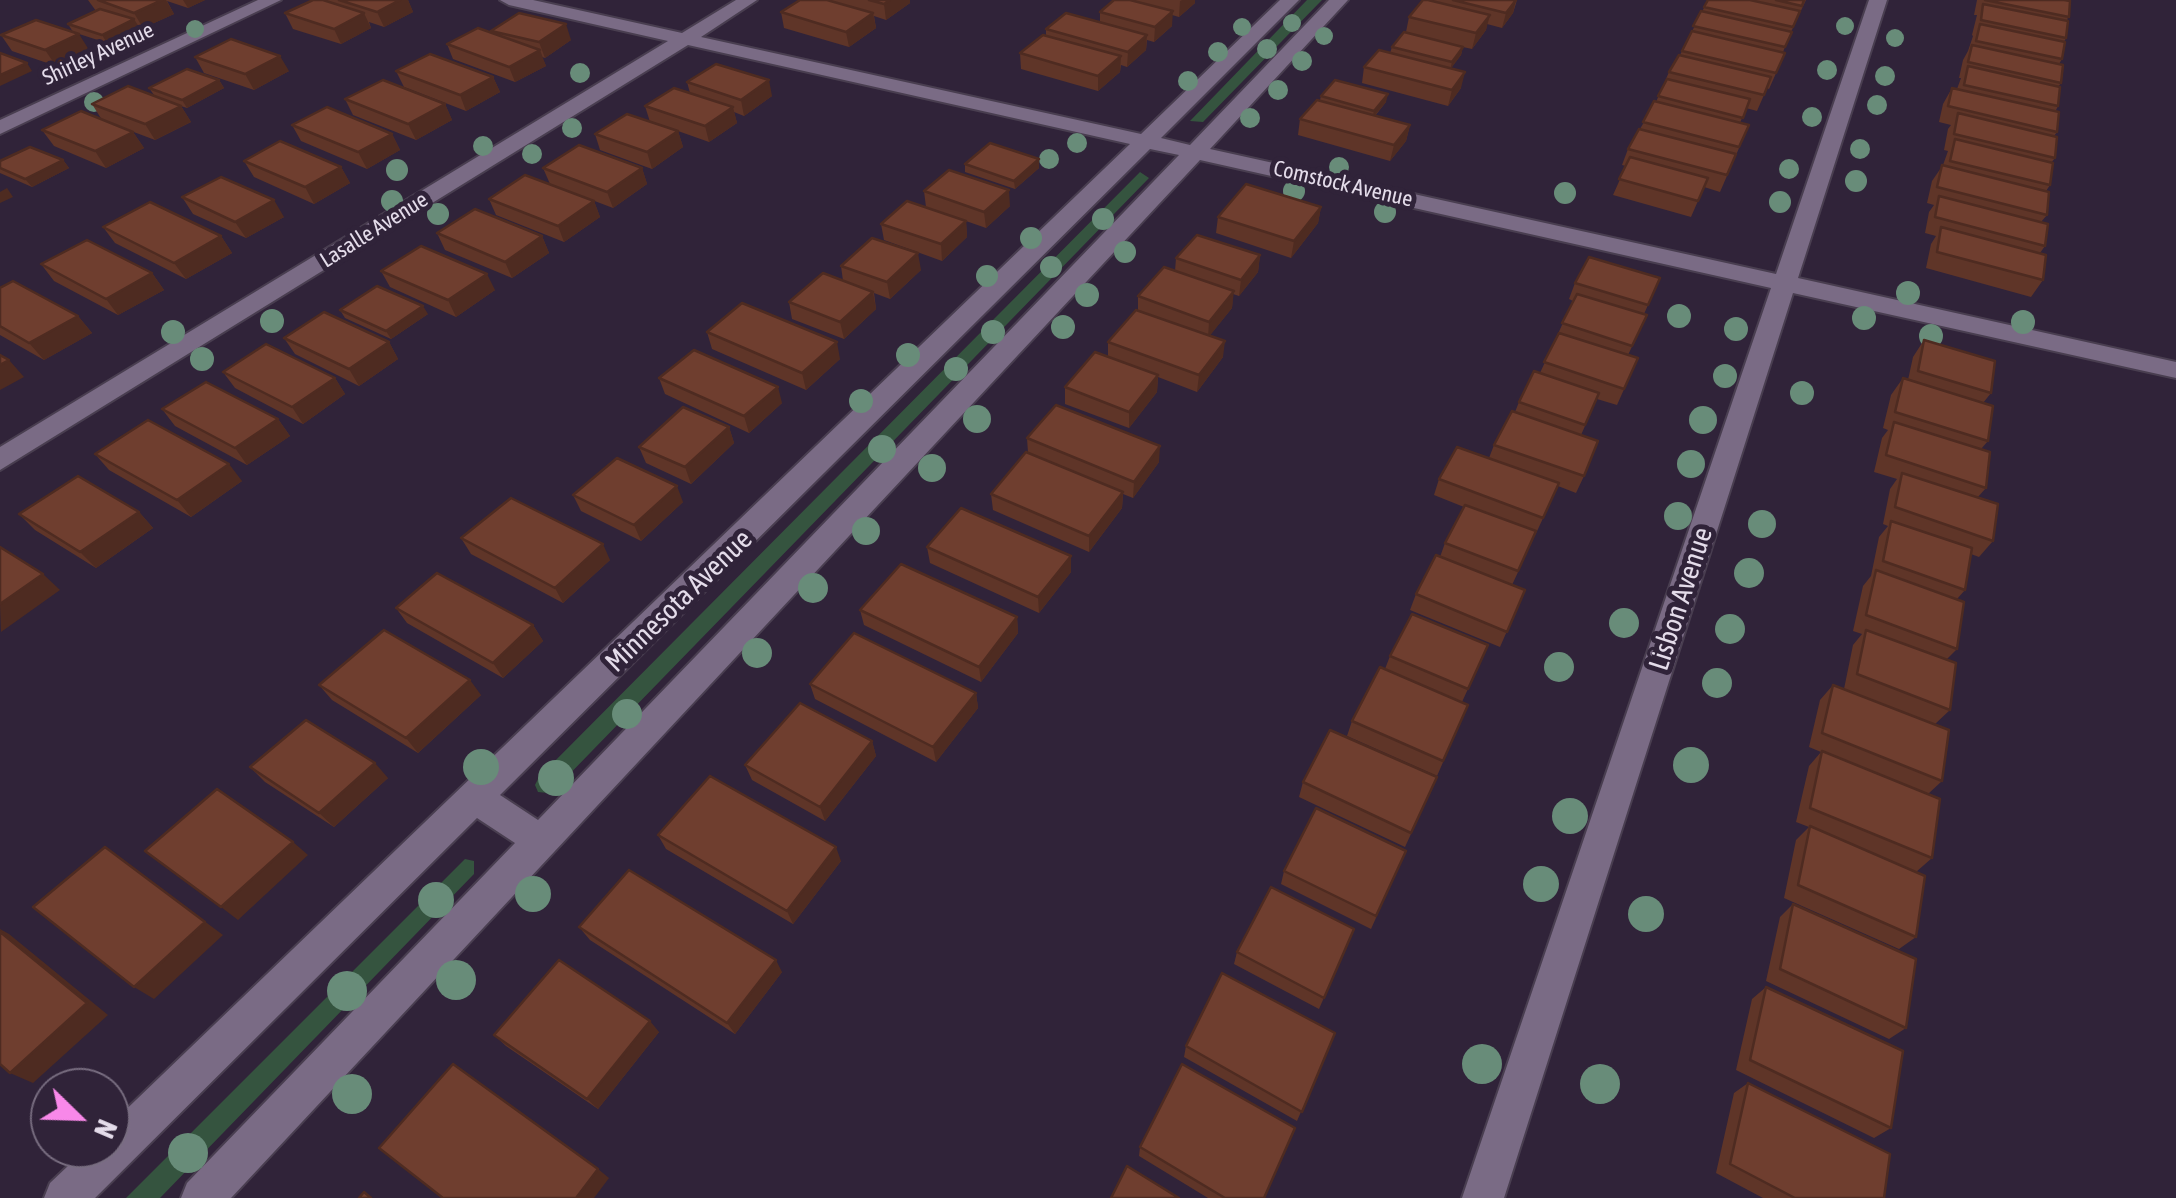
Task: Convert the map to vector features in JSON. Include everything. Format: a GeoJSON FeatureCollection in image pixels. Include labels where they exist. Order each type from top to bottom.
{"type":"FeatureCollection","features":[{"type":"Feature","properties":{"kind":"street","name":"Shirley Avenue"},"geometry":{"type":"LineString","coordinates":[[0,128],[272,0]]}},
{"type":"Feature","properties":{"kind":"street","name":"Comstock Avenue"},"geometry":{"type":"LineString","coordinates":[[509,0],[2176,370]]}},
{"type":"Feature","properties":{"kind":"street","name":"Lasalle Avenue"},"geometry":{"type":"LineString","coordinates":[[0,460],[748,0]]}},
{"type":"Feature","properties":{"kind":"street","name":"Minnesota Avenue"},"geometry":{"type":"LineString","coordinates":[[65,1198],[1290,0]]}},
{"type":"Feature","properties":{"kind":"street"},"geometry":{"type":"LineString","coordinates":[[202,1198],[1339,0]]}},
{"type":"Feature","properties":{"kind":"street","name":"Lisbon Avenue"},"geometry":{"type":"LineString","coordinates":[[1483,1198],[1878,0]]}},
{"type":"Feature","properties":{"kind":"street"},"geometry":{"type":"LineString","coordinates":[[477,798],[543,842]]}},
{"type":"Feature","properties":{"kind":"green space"},"geometry":{"type":"Polygon","coordinates":[[[1307,0],[1322,0],[1203,122],[1190,121],[1307,0]]]}},
{"type":"Feature","properties":{"kind":"green space"},"geometry":{"type":"Polygon","coordinates":[[[1140,172],[1149,178],[556,788],[548,793],[538,792],[535,785],[539,777],[1140,172]]]}},
{"type":"Feature","properties":{"kind":"green space"},"geometry":{"type":"Polygon","coordinates":[[[465,859],[474,861],[474,874],[160,1198],[126,1198],[465,859]]]}},
{"type":"Feature","properties":{"kind":"building"},"geometry":{"type":"Polygon","coordinates":[[[98,0],[162,0],[134,13],[98,0]]]}},
{"type":"Feature","properties":{"kind":"building"},"geometry":{"type":"Polygon","coordinates":[[[313,0],[364,13],[334,29],[285,13],[313,0]]]}},
{"type":"Feature","properties":{"kind":"building"},"geometry":{"type":"Polygon","coordinates":[[[339,0],[400,0],[377,12],[339,0]]]}},
{"type":"Feature","properties":{"kind":"building"},"geometry":{"type":"Polygon","coordinates":[[[800,0],[827,0],[873,13],[846,32],[781,12],[800,0]]]}},
{"type":"Feature","properties":{"kind":"building"},"geometry":{"type":"Polygon","coordinates":[[[1114,0],[1173,11],[1155,27],[1100,12],[1114,0]]]}},
{"type":"Feature","properties":{"kind":"building"},"geometry":{"type":"Polygon","coordinates":[[[1423,0],[1490,15],[1476,33],[1409,17],[1423,0]]]}},
{"type":"Feature","properties":{"kind":"building"},"geometry":{"type":"Polygon","coordinates":[[[1453,0],[1516,0],[1506,13],[1453,0]]]}},
{"type":"Feature","properties":{"kind":"building"},"geometry":{"type":"Polygon","coordinates":[[[1708,0],[1750,0],[1800,11],[1793,27],[1704,7],[1708,0]]]}},
{"type":"Feature","properties":{"kind":"building"},"geometry":{"type":"Polygon","coordinates":[[[1776,0],[1804,0],[1802,6],[1776,0]]]}},
{"type":"Feature","properties":{"kind":"building"},"geometry":{"type":"Polygon","coordinates":[[[1985,0],[2070,1],[2069,17],[1985,0]]]}},
{"type":"Feature","properties":{"kind":"building"},"geometry":{"type":"Polygon","coordinates":[[[1983,4],[2068,21],[2066,38],[1981,20],[1983,4]]]}},
{"type":"Feature","properties":{"kind":"building"},"geometry":{"type":"Polygon","coordinates":[[[100,9],[134,19],[102,35],[68,24],[100,9]]]}},
{"type":"Feature","properties":{"kind":"building"},"geometry":{"type":"Polygon","coordinates":[[[1701,11],[1792,32],[1785,47],[1693,26],[1701,11]]]}},
{"type":"Feature","properties":{"kind":"building"},"geometry":{"type":"Polygon","coordinates":[[[519,13],[566,24],[539,42],[491,31],[519,13]]]}},
{"type":"Feature","properties":{"kind":"building"},"geometry":{"type":"Polygon","coordinates":[[[1066,13],[1147,35],[1128,52],[1046,29],[1066,13]]]}},
{"type":"Feature","properties":{"kind":"building"},"geometry":{"type":"Polygon","coordinates":[[[36,20],[79,34],[45,50],[1,35],[36,20]]]}},
{"type":"Feature","properties":{"kind":"building"},"geometry":{"type":"Polygon","coordinates":[[[1980,24],[2065,42],[2062,59],[1976,41],[1980,24]]]}},
{"type":"Feature","properties":{"kind":"building"},"geometry":{"type":"Polygon","coordinates":[[[478,28],[540,50],[509,67],[447,44],[478,28]]]}},
{"type":"Feature","properties":{"kind":"building"},"geometry":{"type":"Polygon","coordinates":[[[1692,31],[1785,53],[1776,73],[1682,51],[1692,31]]]}},
{"type":"Feature","properties":{"kind":"building"},"geometry":{"type":"Polygon","coordinates":[[[1404,32],[1463,47],[1452,62],[1392,47],[1404,32]]]}},
{"type":"Feature","properties":{"kind":"building"},"geometry":{"type":"Polygon","coordinates":[[[1043,35],[1121,56],[1098,76],[1020,53],[1043,35]]]}},
{"type":"Feature","properties":{"kind":"building"},"geometry":{"type":"Polygon","coordinates":[[[231,39],[280,56],[245,74],[195,57],[231,39]]]}},
{"type":"Feature","properties":{"kind":"building"},"geometry":{"type":"Polygon","coordinates":[[[1972,45],[2063,65],[2061,83],[1968,62],[1972,45]]]}},
{"type":"Feature","properties":{"kind":"building"},"geometry":{"type":"Polygon","coordinates":[[[1379,50],[1465,72],[1452,90],[1364,67],[1379,50]]]}},
{"type":"Feature","properties":{"kind":"building"},"geometry":{"type":"Polygon","coordinates":[[[0,53],[27,63],[0,75],[0,53]]]}},
{"type":"Feature","properties":{"kind":"building"},"geometry":{"type":"Polygon","coordinates":[[[430,54],[493,77],[460,95],[396,71],[430,54]]]}},
{"type":"Feature","properties":{"kind":"building"},"geometry":{"type":"Polygon","coordinates":[[[1679,55],[1771,77],[1764,95],[1669,72],[1679,55]]]}},
{"type":"Feature","properties":{"kind":"building"},"geometry":{"type":"Polygon","coordinates":[[[716,64],[769,80],[741,100],[687,82],[716,64]]]}},
{"type":"Feature","properties":{"kind":"building"},"geometry":{"type":"Polygon","coordinates":[[[1968,66],[2060,87],[2058,106],[1964,85],[1968,66]]]}},
{"type":"Feature","properties":{"kind":"building"},"geometry":{"type":"Polygon","coordinates":[[[187,69],[219,80],[182,100],[149,88],[187,69]]]}},
{"type":"Feature","properties":{"kind":"building"},"geometry":{"type":"Polygon","coordinates":[[[1667,79],[1750,99],[1743,118],[1658,96],[1667,79]]]}},
{"type":"Feature","properties":{"kind":"building"},"geometry":{"type":"Polygon","coordinates":[[[383,80],[445,104],[408,124],[345,99],[383,80]]]}},
{"type":"Feature","properties":{"kind":"building"},"geometry":{"type":"Polygon","coordinates":[[[1335,80],[1388,94],[1374,111],[1321,96],[1335,80]]]}},
{"type":"Feature","properties":{"kind":"building"},"geometry":{"type":"Polygon","coordinates":[[[128,86],[181,106],[145,124],[92,104],[128,86]]]}},
{"type":"Feature","properties":{"kind":"building"},"geometry":{"type":"Polygon","coordinates":[[[674,88],[733,107],[705,126],[645,106],[674,88]]]}},
{"type":"Feature","properties":{"kind":"building"},"geometry":{"type":"Polygon","coordinates":[[[1952,88],[2059,112],[2057,132],[1948,106],[1952,88]]]}},
{"type":"Feature","properties":{"kind":"building"},"geometry":{"type":"Polygon","coordinates":[[[1317,100],[1410,125],[1394,145],[1300,119],[1317,100]]]}},
{"type":"Feature","properties":{"kind":"building"},"geometry":{"type":"Polygon","coordinates":[[[1654,101],[1749,125],[1739,147],[1643,122],[1654,101]]]}},
{"type":"Feature","properties":{"kind":"building"},"geometry":{"type":"Polygon","coordinates":[[[327,107],[392,134],[358,152],[292,125],[327,107]]]}},
{"type":"Feature","properties":{"kind":"building"},"geometry":{"type":"Polygon","coordinates":[[[81,111],[133,132],[95,151],[42,130],[81,111]]]}},
{"type":"Feature","properties":{"kind":"building"},"geometry":{"type":"Polygon","coordinates":[[[1958,113],[2057,137],[2055,158],[1954,134],[1958,113]]]}},
{"type":"Feature","properties":{"kind":"building"},"geometry":{"type":"Polygon","coordinates":[[[627,114],[678,131],[647,152],[595,134],[627,114]]]}},
{"type":"Feature","properties":{"kind":"building"},"geometry":{"type":"Polygon","coordinates":[[[1639,129],[1736,154],[1727,175],[1628,149],[1639,129]]]}},
{"type":"Feature","properties":{"kind":"building"},"geometry":{"type":"Polygon","coordinates":[[[1955,139],[2053,163],[2050,185],[1950,161],[1955,139]]]}},
{"type":"Feature","properties":{"kind":"building"},"geometry":{"type":"Polygon","coordinates":[[[280,141],[341,167],[305,187],[244,161],[280,141]]]}},
{"type":"Feature","properties":{"kind":"building"},"geometry":{"type":"Polygon","coordinates":[[[990,143],[1039,159],[1014,181],[965,164],[990,143]]]}},
{"type":"Feature","properties":{"kind":"building"},"geometry":{"type":"Polygon","coordinates":[[[579,145],[642,168],[607,192],[543,168],[579,145]]]}},
{"type":"Feature","properties":{"kind":"building"},"geometry":{"type":"Polygon","coordinates":[[[30,147],[63,160],[25,179],[0,168],[0,161],[30,147]]]}},
{"type":"Feature","properties":{"kind":"building"},"geometry":{"type":"Polygon","coordinates":[[[1630,157],[1708,178],[1698,201],[1619,179],[1630,157]]]}},
{"type":"Feature","properties":{"kind":"building"},"geometry":{"type":"Polygon","coordinates":[[[1942,165],[2049,192],[2047,215],[1937,187],[1942,165]]]}},
{"type":"Feature","properties":{"kind":"building"},"geometry":{"type":"Polygon","coordinates":[[[949,170],[1009,190],[984,212],[924,191],[949,170]]]}},
{"type":"Feature","properties":{"kind":"building"},"geometry":{"type":"Polygon","coordinates":[[[525,175],[594,201],[558,226],[489,199],[525,175]]]}},
{"type":"Feature","properties":{"kind":"building"},"geometry":{"type":"Polygon","coordinates":[[[221,177],[274,200],[235,222],[182,197],[221,177]]]}},
{"type":"Feature","properties":{"kind":"building"},"geometry":{"type":"Polygon","coordinates":[[[1246,184],[1321,207],[1294,241],[1218,217],[1246,184]]]}},
{"type":"Feature","properties":{"kind":"building"},"geometry":{"type":"Polygon","coordinates":[[[1939,196],[2048,224],[2045,246],[1935,217],[1939,196]]]}},
{"type":"Feature","properties":{"kind":"building"},"geometry":{"type":"Polygon","coordinates":[[[907,201],[966,221],[941,244],[881,224],[907,201]]]}},
{"type":"Feature","properties":{"kind":"building"},"geometry":{"type":"Polygon","coordinates":[[[150,202],[221,236],[174,263],[103,227],[150,202]]]}},
{"type":"Feature","properties":{"kind":"building"},"geometry":{"type":"Polygon","coordinates":[[[475,209],[542,236],[505,262],[437,233],[475,209]]]}},
{"type":"Feature","properties":{"kind":"building"},"geometry":{"type":"Polygon","coordinates":[[[1941,227],[2046,255],[2043,280],[1937,252],[1941,227]]]}},
{"type":"Feature","properties":{"kind":"building"},"geometry":{"type":"Polygon","coordinates":[[[1197,235],[1260,255],[1241,280],[1176,258],[1197,235]]]}},
{"type":"Feature","properties":{"kind":"building"},"geometry":{"type":"Polygon","coordinates":[[[872,238],[918,253],[887,282],[841,266],[872,238]]]}},
{"type":"Feature","properties":{"kind":"building"},"geometry":{"type":"Polygon","coordinates":[[[87,240],[152,273],[106,299],[41,264],[87,240]]]}},
{"type":"Feature","properties":{"kind":"building"},"geometry":{"type":"Polygon","coordinates":[[[421,246],[487,274],[448,300],[381,271],[421,246]]]}},
{"type":"Feature","properties":{"kind":"building"},"geometry":{"type":"Polygon","coordinates":[[[1589,257],[1660,278],[1648,305],[1575,283],[1589,257]]]}},
{"type":"Feature","properties":{"kind":"building"},"geometry":{"type":"Polygon","coordinates":[[[1164,267],[1234,291],[1209,322],[1138,296],[1164,267]]]}},
{"type":"Feature","properties":{"kind":"building"},"geometry":{"type":"Polygon","coordinates":[[[823,273],[873,292],[840,322],[789,302],[823,273]]]}},
{"type":"Feature","properties":{"kind":"building"},"geometry":{"type":"Polygon","coordinates":[[[13,281],[78,316],[29,343],[0,326],[0,288],[13,281]]]}},
{"type":"Feature","properties":{"kind":"building"},"geometry":{"type":"Polygon","coordinates":[[[377,286],[423,306],[386,331],[340,310],[377,286]]]}},
{"type":"Feature","properties":{"kind":"building"},"geometry":{"type":"Polygon","coordinates":[[[1577,294],[1647,315],[1632,346],[1562,323],[1577,294]]]}},
{"type":"Feature","properties":{"kind":"building"},"geometry":{"type":"Polygon","coordinates":[[[742,303],[837,342],[802,373],[707,332],[742,303]]]}},
{"type":"Feature","properties":{"kind":"building"},"geometry":{"type":"Polygon","coordinates":[[[1136,310],[1225,341],[1199,375],[1108,342],[1136,310]]]}},
{"type":"Feature","properties":{"kind":"building"},"geometry":{"type":"Polygon","coordinates":[[[324,312],[389,342],[349,369],[284,338],[324,312]]]}},
{"type":"Feature","properties":{"kind":"building"},"geometry":{"type":"Polygon","coordinates":[[[1559,333],[1638,358],[1624,389],[1544,362],[1559,333]]]}},
{"type":"Feature","properties":{"kind":"building"},"geometry":{"type":"Polygon","coordinates":[[[1924,340],[1995,361],[1991,393],[1918,371],[1924,340]]]}},
{"type":"Feature","properties":{"kind":"building"},"geometry":{"type":"Polygon","coordinates":[[[266,344],[335,378],[292,407],[223,372],[266,344]]]}},
{"type":"Feature","properties":{"kind":"building"},"geometry":{"type":"Polygon","coordinates":[[[694,350],[778,387],[744,416],[659,378],[694,350]]]}},
{"type":"Feature","properties":{"kind":"building"},"geometry":{"type":"Polygon","coordinates":[[[1095,352],[1158,375],[1129,412],[1065,387],[1095,352]]]}},
{"type":"Feature","properties":{"kind":"building"},"geometry":{"type":"Polygon","coordinates":[[[1534,371],[1599,393],[1585,425],[1519,402],[1534,371]]]}},
{"type":"Feature","properties":{"kind":"building"},"geometry":{"type":"Polygon","coordinates":[[[1903,378],[1993,406],[1988,441],[1895,412],[1903,378]]]}},
{"type":"Feature","properties":{"kind":"building"},"geometry":{"type":"Polygon","coordinates":[[[206,382],[278,419],[235,448],[162,409],[206,382]]]}},
{"type":"Feature","properties":{"kind":"building"},"geometry":{"type":"Polygon","coordinates":[[[1056,405],[1160,446],[1134,482],[1027,438],[1056,405]]]}},
{"type":"Feature","properties":{"kind":"building"},"geometry":{"type":"Polygon","coordinates":[[[683,407],[729,427],[685,467],[639,447],[683,407]]]}},
{"type":"Feature","properties":{"kind":"building"},"geometry":{"type":"Polygon","coordinates":[[[1512,411],[1598,441],[1584,476],[1494,445],[1512,411]]]}},
{"type":"Feature","properties":{"kind":"building"},"geometry":{"type":"Polygon","coordinates":[[[148,420],[229,464],[177,500],[95,454],[148,420]]]}},
{"type":"Feature","properties":{"kind":"building"},"geometry":{"type":"Polygon","coordinates":[[[1894,422],[1990,452],[1986,488],[1886,455],[1894,422]]]}},
{"type":"Feature","properties":{"kind":"building"},"geometry":{"type":"Polygon","coordinates":[[[1457,447],[1559,483],[1543,518],[1439,479],[1457,447]]]}},
{"type":"Feature","properties":{"kind":"building"},"geometry":{"type":"Polygon","coordinates":[[[1026,452],[1123,492],[1089,536],[991,494],[1026,452]]]}},
{"type":"Feature","properties":{"kind":"building"},"geometry":{"type":"Polygon","coordinates":[[[617,458],[677,486],[634,525],[573,495],[617,458]]]}},
{"type":"Feature","properties":{"kind":"building"},"geometry":{"type":"Polygon","coordinates":[[[1902,473],[1998,504],[1993,541],[1895,507],[1902,473]]]}},
{"type":"Feature","properties":{"kind":"building"},"geometry":{"type":"Polygon","coordinates":[[[78,476],[139,512],[80,552],[19,514],[78,476]]]}},
{"type":"Feature","properties":{"kind":"building"},"geometry":{"type":"Polygon","coordinates":[[[511,498],[603,544],[555,588],[461,538],[511,498]]]}},
{"type":"Feature","properties":{"kind":"building"},"geometry":{"type":"Polygon","coordinates":[[[1465,505],[1536,531],[1518,571],[1445,543],[1465,505]]]}},
{"type":"Feature","properties":{"kind":"building"},"geometry":{"type":"Polygon","coordinates":[[[961,508],[1071,556],[1038,597],[927,547],[961,508]]]}},
{"type":"Feature","properties":{"kind":"building"},"geometry":{"type":"Polygon","coordinates":[[[1891,521],[1972,548],[1965,590],[1883,561],[1891,521]]]}},
{"type":"Feature","properties":{"kind":"building"},"geometry":{"type":"Polygon","coordinates":[[[0,547],[43,574],[0,604],[0,547]]]}},
{"type":"Feature","properties":{"kind":"building"},"geometry":{"type":"Polygon","coordinates":[[[1436,555],[1525,590],[1507,632],[1416,594],[1436,555]]]}},
{"type":"Feature","properties":{"kind":"building"},"geometry":{"type":"Polygon","coordinates":[[[901,564],[1017,617],[979,667],[860,610],[901,564]]]}},
{"type":"Feature","properties":{"kind":"building"},"geometry":{"type":"Polygon","coordinates":[[[1876,570],[1964,602],[1957,649],[1866,615],[1876,570]]]}},
{"type":"Feature","properties":{"kind":"building"},"geometry":{"type":"Polygon","coordinates":[[[437,573],[533,625],[493,663],[396,608],[437,573]]]}},
{"type":"Feature","properties":{"kind":"building"},"geometry":{"type":"Polygon","coordinates":[[[1412,614],[1488,645],[1468,689],[1390,656],[1412,614]]]}},
{"type":"Feature","properties":{"kind":"building"},"geometry":{"type":"Polygon","coordinates":[[[384,630],[470,680],[406,738],[319,685],[384,630]]]}},
{"type":"Feature","properties":{"kind":"building"},"geometry":{"type":"Polygon","coordinates":[[[1866,630],[1956,663],[1950,710],[1857,674],[1866,630]]]}},
{"type":"Feature","properties":{"kind":"building"},"geometry":{"type":"Polygon","coordinates":[[[854,633],[976,693],[933,747],[810,684],[854,633]]]}},
{"type":"Feature","properties":{"kind":"building"},"geometry":{"type":"Polygon","coordinates":[[[1380,667],[1468,705],[1443,761],[1352,721],[1380,667]]]}},
{"type":"Feature","properties":{"kind":"building"},"geometry":{"type":"Polygon","coordinates":[[[1833,685],[1949,730],[1942,781],[1822,733],[1833,685]]]}},
{"type":"Feature","properties":{"kind":"building"},"geometry":{"type":"Polygon","coordinates":[[[800,703],[872,741],[820,807],[745,765],[800,703]]]}},
{"type":"Feature","properties":{"kind":"building"},"geometry":{"type":"Polygon","coordinates":[[[306,720],[375,763],[319,813],[250,767],[306,720]]]}},
{"type":"Feature","properties":{"kind":"building"},"geometry":{"type":"Polygon","coordinates":[[[1330,730],[1437,777],[1411,833],[1303,782],[1330,730]]]}},
{"type":"Feature","properties":{"kind":"building"},"geometry":{"type":"Polygon","coordinates":[[[1822,751],[1940,799],[1932,858],[1810,808],[1822,751]]]}},
{"type":"Feature","properties":{"kind":"building"},"geometry":{"type":"Polygon","coordinates":[[[710,776],[836,847],[787,911],[658,835],[710,776]]]}},
{"type":"Feature","properties":{"kind":"building"},"geometry":{"type":"Polygon","coordinates":[[[217,789],[293,842],[221,907],[145,851],[217,789]]]}},
{"type":"Feature","properties":{"kind":"building"},"geometry":{"type":"Polygon","coordinates":[[[1316,808],[1406,851],[1376,916],[1284,871],[1316,808]]]}},
{"type":"Feature","properties":{"kind":"building"},"geometry":{"type":"Polygon","coordinates":[[[1810,826],[1925,876],[1916,937],[1798,885],[1810,826]]]}},
{"type":"Feature","properties":{"kind":"building"},"geometry":{"type":"Polygon","coordinates":[[[105,847],[205,922],[134,987],[33,907],[105,847]]]}},
{"type":"Feature","properties":{"kind":"building"},"geometry":{"type":"Polygon","coordinates":[[[629,870],[776,960],[727,1023],[579,927],[629,870]]]}},
{"type":"Feature","properties":{"kind":"building"},"geometry":{"type":"Polygon","coordinates":[[[1271,887],[1354,929],[1324,998],[1237,952],[1271,887]]]}},
{"type":"Feature","properties":{"kind":"building"},"geometry":{"type":"Polygon","coordinates":[[[1793,904],[1916,959],[1906,1028],[1780,969],[1793,904]]]}},
{"type":"Feature","properties":{"kind":"building"},"geometry":{"type":"Polygon","coordinates":[[[0,932],[87,1003],[10,1073],[0,1064],[0,932]]]}},
{"type":"Feature","properties":{"kind":"building"},"geometry":{"type":"Polygon","coordinates":[[[559,960],[650,1021],[587,1099],[494,1035],[559,960]]]}},
{"type":"Feature","properties":{"kind":"building"},"geometry":{"type":"Polygon","coordinates":[[[1222,973],[1335,1033],[1302,1112],[1186,1046],[1222,973]]]}},
{"type":"Feature","properties":{"kind":"building"},"geometry":{"type":"Polygon","coordinates":[[[1766,987],[1903,1051],[1891,1128],[1750,1060],[1766,987]]]}},
{"type":"Feature","properties":{"kind":"building"},"geometry":{"type":"Polygon","coordinates":[[[453,1064],[598,1169],[576,1198],[443,1198],[379,1148],[453,1064]]]}},
{"type":"Feature","properties":{"kind":"building"},"geometry":{"type":"Polygon","coordinates":[[[1182,1064],[1295,1128],[1264,1198],[1225,1198],[1140,1147],[1182,1064]]]}},
{"type":"Feature","properties":{"kind":"building"},"geometry":{"type":"Polygon","coordinates":[[[1748,1083],[1890,1154],[1884,1198],[1795,1198],[1730,1164],[1748,1083]]]}},
{"type":"Feature","properties":{"kind":"building"},"geometry":{"type":"Polygon","coordinates":[[[1127,1166],[1179,1198],[1111,1198],[1127,1166]]]}}]}
